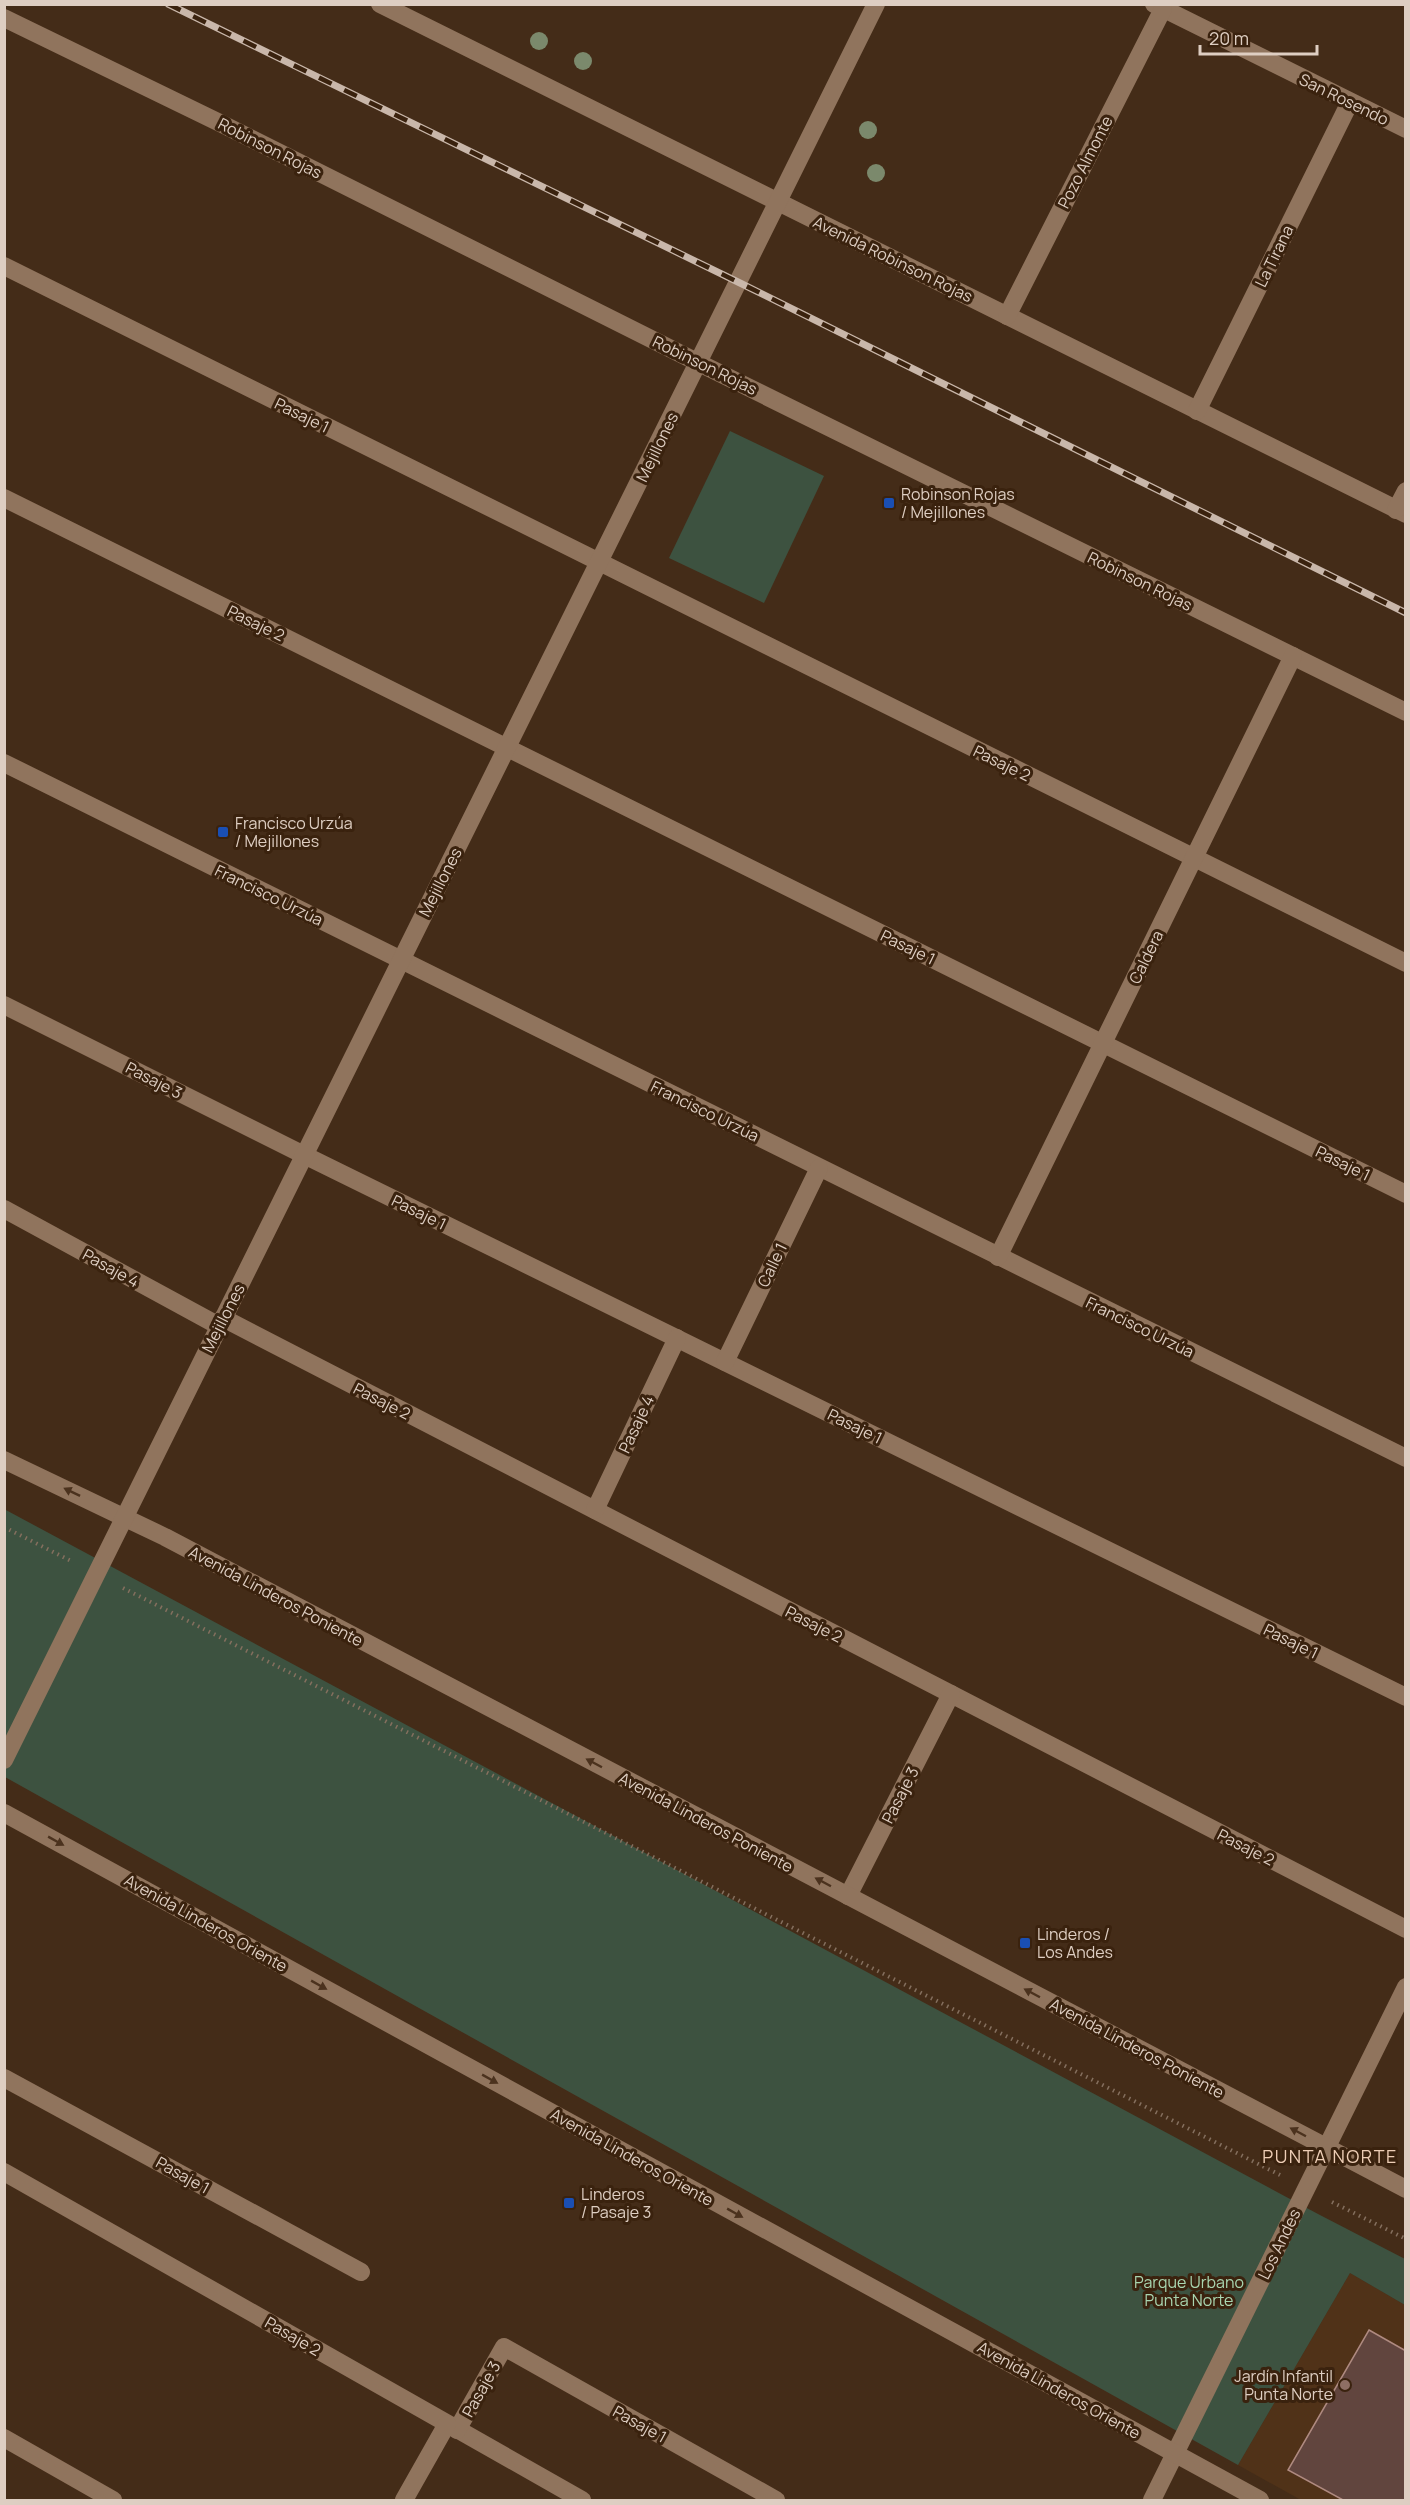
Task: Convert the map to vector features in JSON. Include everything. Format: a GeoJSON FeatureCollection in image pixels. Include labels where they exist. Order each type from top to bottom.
{"type":"FeatureCollection","features":[{"type":"Feature","properties":{"kind":"street","name":"Avenida Robinson Rojas"},"geometry":{"type":"LineString","coordinates":[[380,4],[1401,512]]}},
{"type":"Feature","properties":{"kind":"street","name":"Mejillones"},"geometry":{"type":"LineString","coordinates":[[4,1760],[876,4]]}},
{"type":"Feature","properties":{"kind":"street","name":"San Rosendo"},"geometry":{"type":"LineString","coordinates":[[1159,7],[1406,129]]}},
{"type":"Feature","properties":{"kind":"street","name":"Pozo Almonte"},"geometry":{"type":"LineString","coordinates":[[1007,316],[1159,7]]}},
{"type":"Feature","properties":{"kind":"street","name":"Robinson Rojas"},"geometry":{"type":"LineString","coordinates":[[4,18],[1406,712]]}},
{"type":"Feature","properties":{"kind":"street","name":"La Tirana"},"geometry":{"type":"LineString","coordinates":[[1197,411],[1350,102]]}},
{"type":"Feature","properties":{"kind":"street","name":"Pasaje 1"},"geometry":{"type":"LineString","coordinates":[[4,266],[599,562]]}},
{"type":"Feature","properties":{"kind":"street"},"geometry":{"type":"LineString","coordinates":[[1401,512],[1406,490]]}},
{"type":"Feature","properties":{"kind":"street","name":"Pasaje 2"},"geometry":{"type":"LineString","coordinates":[[4,498],[507,748]]}},
{"type":"Feature","properties":{"kind":"street","name":"Pasaje 2"},"geometry":{"type":"LineString","coordinates":[[599,562],[1406,963]]}},
{"type":"Feature","properties":{"kind":"street","name":"Caldera"},"geometry":{"type":"LineString","coordinates":[[998,1257],[1293,656]]}},
{"type":"Feature","properties":{"kind":"street","name":"Pasaje 1"},"geometry":{"type":"LineString","coordinates":[[507,748],[1406,1194]]}},
{"type":"Feature","properties":{"kind":"street","name":"Francisco Urzúa"},"geometry":{"type":"LineString","coordinates":[[4,763],[1406,1458]]}},
{"type":"Feature","properties":{"kind":"street","name":"Pasaje 3"},"geometry":{"type":"LineString","coordinates":[[5,1007],[304,1155]]}},
{"type":"Feature","properties":{"kind":"street","name":"Pasaje 1"},"geometry":{"type":"LineString","coordinates":[[304,1155],[1406,1697]]}},
{"type":"Feature","properties":{"kind":"street","name":"Calle 1"},"geometry":{"type":"LineString","coordinates":[[725,1362],[819,1168]]}},
{"type":"Feature","properties":{"kind":"street","name":"Pasaje 4"},"geometry":{"type":"LineString","coordinates":[[4,1209],[221,1322]]}},
{"type":"Feature","properties":{"kind":"street","name":"Pasaje 2"},"geometry":{"type":"LineString","coordinates":[[221,1322],[595,1510],[1406,1929]]}},
{"type":"Feature","properties":{"kind":"street","name":"Pasaje 4"},"geometry":{"type":"LineString","coordinates":[[595,1510],[676,1338]]}},
{"type":"Feature","properties":{"kind":"street","name":"Avenida Linderos Poniente"},"geometry":{"type":"LineString","coordinates":[[4,1460],[125,1517],[1406,2189]]}},
{"type":"Feature","properties":{"kind":"street","name":"Pasaje 3"},"geometry":{"type":"LineString","coordinates":[[848,1896],[951,1694]]}},
{"type":"Feature","properties":{"kind":"street","name":"Avenida Linderos Oriente"},"geometry":{"type":"LineString","coordinates":[[4,1813],[1260,2500]]}},
{"type":"Feature","properties":{"kind":"street","name":"Los Andes"},"geometry":{"type":"LineString","coordinates":[[1152,2500],[1406,1987]]}},
{"type":"Feature","properties":{"kind":"street","name":"Pasaje 1"},"geometry":{"type":"LineString","coordinates":[[4,2078],[361,2272]]}},
{"type":"Feature","properties":{"kind":"street","name":"Pasaje 2"},"geometry":{"type":"LineString","coordinates":[[4,2172],[582,2500]]}},
{"type":"Feature","properties":{"kind":"street","name":"Pasaje 1"},"geometry":{"type":"LineString","coordinates":[[504,2347],[776,2500]]}},
{"type":"Feature","properties":{"kind":"street","name":"Pasaje 3"},"geometry":{"type":"LineString","coordinates":[[404,2500],[504,2347]]}},
{"type":"Feature","properties":{"kind":"street"},"geometry":{"type":"LineString","coordinates":[[4,2438],[113,2500]]}},
{"type":"Feature","properties":{"kind":"path"},"geometry":{"type":"LineString","coordinates":[[4,1527],[1406,2239]]}},
{"type":"Feature","properties":{"kind":"shaded area","name":"Jardín Infantil Punta Norte"},"geometry":{"type":"Polygon","coordinates":[[[1350,2273],[1405,2305],[1405,2500],[1301,2500],[1238,2465],[1350,2273]]]}},
{"type":"Feature","properties":{"kind":"green space"},"geometry":{"type":"Polygon","coordinates":[[[730,431],[824,476],[764,603],[669,558],[730,431]]]}},
{"type":"Feature","properties":{"kind":"green space","name":"Parque Urbano Punta Norte"},"geometry":{"type":"Polygon","coordinates":[[[4,1509],[1405,2259],[1405,2305],[1350,2273],[1238,2465],[5,1777],[4,1509]]]}},
{"type":"Feature","properties":{"kind":"building"},"geometry":{"type":"Polygon","coordinates":[[[1369,2330],[1406,2351],[1406,2500],[1343,2500],[1288,2470],[1369,2330]]]}},
{"type":"Feature","properties":{"kind":"railway"},"geometry":{"type":"LineString","coordinates":[[168,4],[738,282],[1406,613]]}},
{"type":"Feature","properties":{"kind":"place","name":"Robinson Rojas / Mejillones"},"geometry":{"type":"Point","coordinates":[889,503]}},
{"type":"Feature","properties":{"kind":"place","name":"Francisco Urzúa / Mejillones"},"geometry":{"type":"Point","coordinates":[223,832]}},
{"type":"Feature","properties":{"kind":"place","name":"Linderos / Los Andes"},"geometry":{"type":"Point","coordinates":[1025,1943]}},
{"type":"Feature","properties":{"kind":"place","name":"Linderos / Pasaje 3"},"geometry":{"type":"Point","coordinates":[569,2203]}},
{"type":"Feature","properties":{"kind":"place","name":"Jardín Infantil Punta Norte"},"geometry":{"type":"Point","coordinates":[1345,2385]}},
{"type":"Feature","properties":{"kind":"district","name":"PUNTA NORTE"},"geometry":{"type":"Point","coordinates":[1330,2156]}}]}
